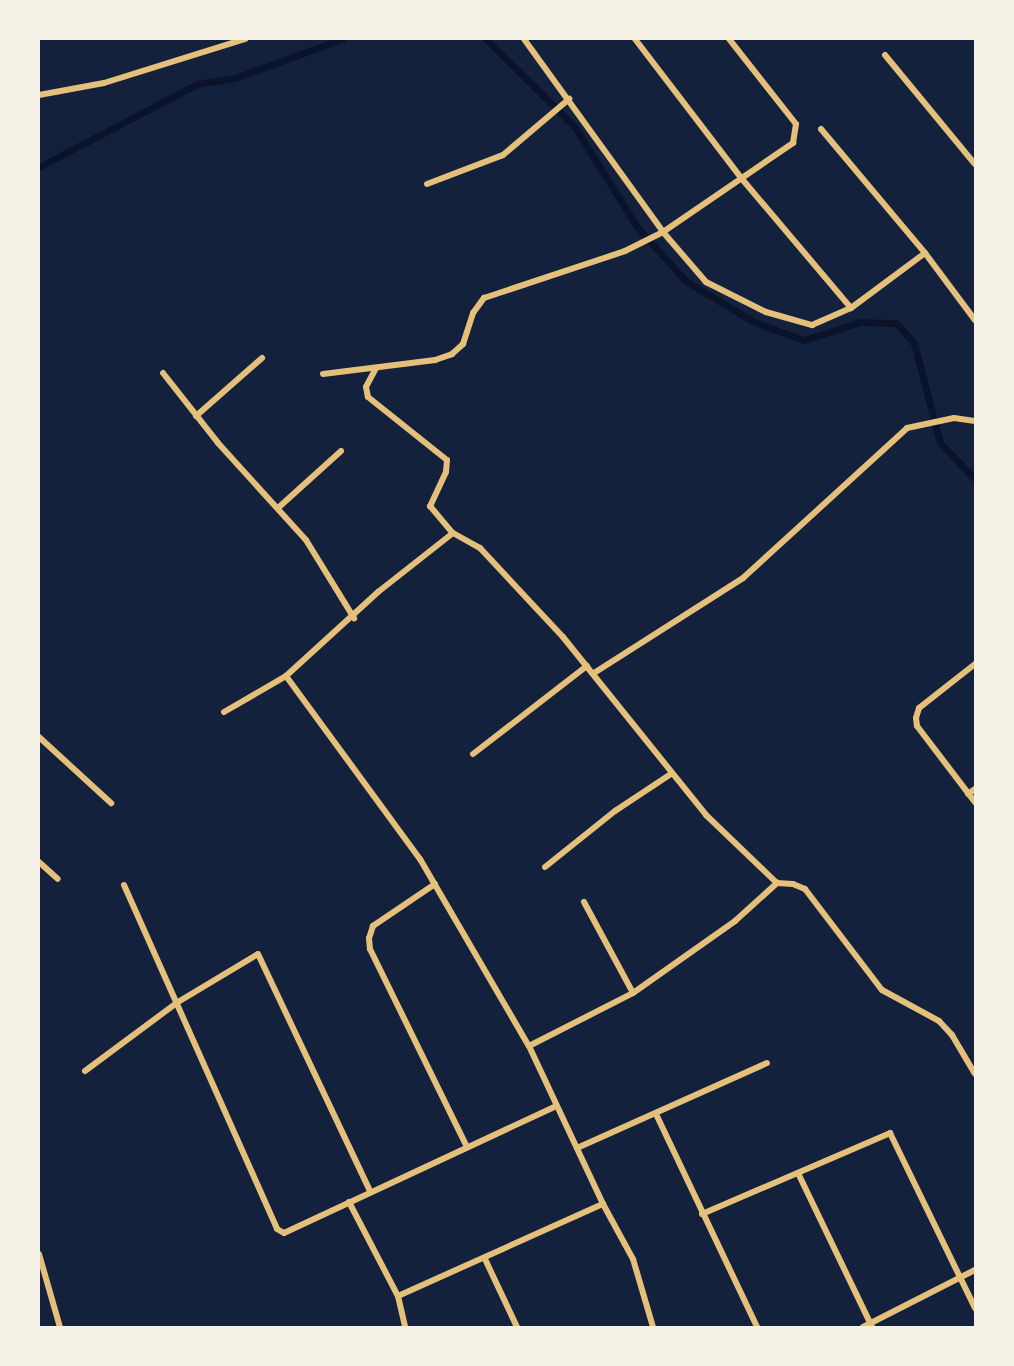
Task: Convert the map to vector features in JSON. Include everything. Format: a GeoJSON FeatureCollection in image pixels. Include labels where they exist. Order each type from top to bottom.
{"type":"FeatureCollection","features":[{"type":"Feature","properties":{"kind":"street"},"geometry":{"type":"LineString","coordinates":[[39,95],[115,80],[245,39]]}},
{"type":"Feature","properties":{"kind":"street"},"geometry":{"type":"LineString","coordinates":[[524,39],[569,99],[659,233],[706,282],[766,312],[812,325],[851,308],[925,253]]}},
{"type":"Feature","properties":{"kind":"street"},"geometry":{"type":"LineString","coordinates":[[635,39],[742,178],[851,308]]}},
{"type":"Feature","properties":{"kind":"street"},"geometry":{"type":"LineString","coordinates":[[323,374],[376,368],[452,354],[464,344],[472,313],[484,298],[625,251],[659,233],[793,143],[796,124],[729,39]]}},
{"type":"Feature","properties":{"kind":"street"},"geometry":{"type":"LineString","coordinates":[[885,56],[975,164]]}},
{"type":"Feature","properties":{"kind":"street"},"geometry":{"type":"LineString","coordinates":[[427,184],[503,155],[531,134],[569,99]]}},
{"type":"Feature","properties":{"kind":"street"},"geometry":{"type":"LineString","coordinates":[[821,129],[925,253],[975,320]]}},
{"type":"Feature","properties":{"kind":"street"},"geometry":{"type":"LineString","coordinates":[[196,416],[262,358]]}},
{"type":"Feature","properties":{"kind":"street"},"geometry":{"type":"LineString","coordinates":[[376,368],[366,387],[368,397],[447,460],[446,472],[430,506],[453,533],[480,548],[594,673],[671,774],[706,815],[777,883],[793,884],[805,890],[882,990],[939,1021],[952,1035],[975,1074]]}},
{"type":"Feature","properties":{"kind":"street"},"geometry":{"type":"LineString","coordinates":[[163,373],[196,416],[306,540],[354,618]]}},
{"type":"Feature","properties":{"kind":"street"},"geometry":{"type":"LineString","coordinates":[[594,673],[743,578],[907,428],[918,423],[954,418],[975,421]]}},
{"type":"Feature","properties":{"kind":"street"},"geometry":{"type":"LineString","coordinates":[[278,508],[341,452]]}},
{"type":"Feature","properties":{"kind":"street"},"geometry":{"type":"LineString","coordinates":[[224,712],[286,676],[354,618],[378,592],[453,533]]}},
{"type":"Feature","properties":{"kind":"street"},"geometry":{"type":"LineString","coordinates":[[975,664],[919,708],[916,718],[917,726],[975,802]]}},
{"type":"Feature","properties":{"kind":"street"},"geometry":{"type":"LineString","coordinates":[[472,754],[587,666]]}},
{"type":"Feature","properties":{"kind":"street"},"geometry":{"type":"LineString","coordinates":[[286,676],[398,826],[435,884],[529,1046],[603,1204],[633,1259],[653,1327]]}},
{"type":"Feature","properties":{"kind":"street"},"geometry":{"type":"LineString","coordinates":[[39,737],[111,803]]}},
{"type":"Feature","properties":{"kind":"street"},"geometry":{"type":"LineString","coordinates":[[545,867],[615,811],[671,774]]}},
{"type":"Feature","properties":{"kind":"street"},"geometry":{"type":"LineString","coordinates":[[968,794],[975,789]]}},
{"type":"Feature","properties":{"kind":"street"},"geometry":{"type":"LineString","coordinates":[[39,862],[58,879]]}},
{"type":"Feature","properties":{"kind":"street"},"geometry":{"type":"LineString","coordinates":[[529,1046],[633,993],[735,921],[777,883]]}},
{"type":"Feature","properties":{"kind":"street"},"geometry":{"type":"LineString","coordinates":[[435,884],[373,926],[369,938],[370,949],[467,1147]]}},
{"type":"Feature","properties":{"kind":"street"},"geometry":{"type":"LineString","coordinates":[[124,885],[277,1229],[291,1233],[370,1191],[556,1106]]}},
{"type":"Feature","properties":{"kind":"street"},"geometry":{"type":"LineString","coordinates":[[584,902],[633,993]]}},
{"type":"Feature","properties":{"kind":"street"},"geometry":{"type":"LineString","coordinates":[[85,1071],[178,1002],[251,956],[258,954],[264,959],[370,1191]]}},
{"type":"Feature","properties":{"kind":"street"},"geometry":{"type":"LineString","coordinates":[[577,1148],[767,1063]]}},
{"type":"Feature","properties":{"kind":"street"},"geometry":{"type":"LineString","coordinates":[[656,1114],[757,1327]]}},
{"type":"Feature","properties":{"kind":"street"},"geometry":{"type":"LineString","coordinates":[[702,1214],[890,1133],[975,1308]]}},
{"type":"Feature","properties":{"kind":"street"},"geometry":{"type":"LineString","coordinates":[[798,1173],[871,1325]]}},
{"type":"Feature","properties":{"kind":"street"},"geometry":{"type":"LineString","coordinates":[[349,1202],[398,1296],[402,1326]]}},
{"type":"Feature","properties":{"kind":"street"},"geometry":{"type":"LineString","coordinates":[[398,1296],[485,1259],[603,1204]]}},
{"type":"Feature","properties":{"kind":"street"},"geometry":{"type":"LineString","coordinates":[[39,1254],[60,1327]]}},
{"type":"Feature","properties":{"kind":"street"},"geometry":{"type":"LineString","coordinates":[[485,1259],[517,1327]]}},
{"type":"Feature","properties":{"kind":"street"},"geometry":{"type":"LineString","coordinates":[[863,1327],[871,1325],[975,1270]]}},
{"type":"Feature","properties":{"kind":"waterway"},"geometry":{"type":"LineString","coordinates":[[39,167],[197,84],[235,78],[342,39]]}},
{"type":"Feature","properties":{"kind":"waterway"},"geometry":{"type":"LineString","coordinates":[[486,39],[574,126],[637,227],[686,281],[754,322],[804,340],[860,322],[896,323],[914,343],[940,443],[975,479]]}}]}
